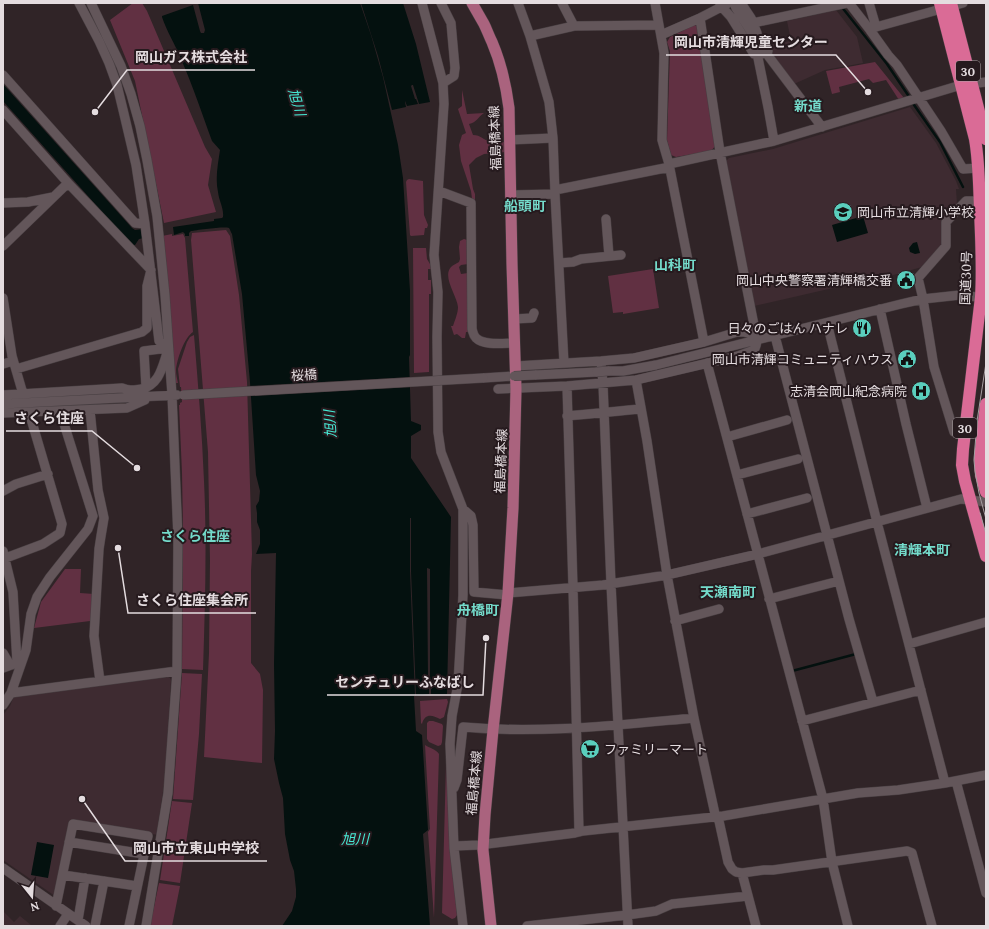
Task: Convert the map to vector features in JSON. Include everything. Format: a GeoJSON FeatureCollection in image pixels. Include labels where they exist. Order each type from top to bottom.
{"type":"FeatureCollection","features":[{"type":"Feature","properties":{"kind":"highway","name":"国道30号"},"geometry":{"type":"LineString","coordinates":[[949,5],[966,84],[979,168],[983,298],[964,436],[962,465],[986,556]]}},
{"type":"Feature","properties":{"kind":"highway","name":"国道30号"},"geometry":{"type":"LineString","coordinates":[[966,84],[986,139]]}},
{"type":"Feature","properties":{"kind":"highway","name":"30"},"geometry":{"type":"LineString","coordinates":[[986,404],[980,458],[981,475],[986,492]]}},
{"type":"Feature","properties":{"kind":"main road","name":"福島橋本線"},"geometry":{"type":"LineString","coordinates":[[472,3],[485,26],[502,68],[507,88],[516,388],[514,501],[508,594],[493,730],[483,850],[491,926]]}},
{"type":"Feature","properties":{"kind":"street"},"geometry":{"type":"LineString","coordinates":[[78,3],[106,58],[117,85],[136,165],[145,224],[159,341],[168,348]]}},
{"type":"Feature","properties":{"kind":"street"},"geometry":{"type":"LineString","coordinates":[[86,3],[99,19]]}},
{"type":"Feature","properties":{"kind":"street"},"geometry":{"type":"LineString","coordinates":[[91,3],[122,66],[131,94],[147,160],[157,216],[172,395],[178,538],[177,672],[168,793],[146,926]]}},
{"type":"Feature","properties":{"kind":"street"},"geometry":{"type":"LineString","coordinates":[[422,3],[442,83],[444,104],[434,255],[438,292],[438,432],[441,452],[463,509],[463,595],[458,684],[452,716],[450,744],[454,846],[463,926]]}},
{"type":"Feature","properties":{"kind":"street"},"geometry":{"type":"LineString","coordinates":[[442,3],[451,23],[455,68],[454,76],[442,83]]}},
{"type":"Feature","properties":{"kind":"street"},"geometry":{"type":"LineString","coordinates":[[519,3],[549,102],[553,138],[564,363]]}},
{"type":"Feature","properties":{"kind":"street"},"geometry":{"type":"LineString","coordinates":[[562,3],[574,26]]}},
{"type":"Feature","properties":{"kind":"street"},"geometry":{"type":"LineString","coordinates":[[654,3],[664,53],[662,140],[670,165],[704,342]]}},
{"type":"Feature","properties":{"kind":"street"},"geometry":{"type":"LineString","coordinates":[[661,35],[700,18],[725,4],[731,17],[754,54],[768,51],[750,24],[736,8],[734,3]]}},
{"type":"Feature","properties":{"kind":"street"},"geometry":{"type":"LineString","coordinates":[[740,3],[762,53],[768,107],[774,141]]}},
{"type":"Feature","properties":{"kind":"street"},"geometry":{"type":"LineString","coordinates":[[750,24],[831,5],[847,3],[873,28],[888,55],[897,65],[914,99],[941,131],[963,169],[979,168]]}},
{"type":"Feature","properties":{"kind":"street"},"geometry":{"type":"LineString","coordinates":[[869,3],[873,28]]}},
{"type":"Feature","properties":{"kind":"street"},"geometry":{"type":"LineString","coordinates":[[873,28],[949,5]]}},
{"type":"Feature","properties":{"kind":"street"},"geometry":{"type":"LineString","coordinates":[[498,389],[603,384],[636,380],[738,356],[754,350],[756,347],[757,340],[720,152],[700,18]]}},
{"type":"Feature","properties":{"kind":"street"},"geometry":{"type":"LineString","coordinates":[[530,36],[574,26],[659,25]]}},
{"type":"Feature","properties":{"kind":"street"},"geometry":{"type":"LineString","coordinates":[[762,53],[822,127]]}},
{"type":"Feature","properties":{"kind":"street"},"geometry":{"type":"LineString","coordinates":[[3,76],[135,223],[145,224]]}},
{"type":"Feature","properties":{"kind":"street"},"geometry":{"type":"LineString","coordinates":[[510,195],[555,192],[720,152],[774,141],[966,84],[986,82]]}},
{"type":"Feature","properties":{"kind":"street"},"geometry":{"type":"LineString","coordinates":[[3,110],[68,183],[151,270]]}},
{"type":"Feature","properties":{"kind":"street"},"geometry":{"type":"LineString","coordinates":[[509,140],[553,138]]}},
{"type":"Feature","properties":{"kind":"street"},"geometry":{"type":"LineString","coordinates":[[3,246],[68,183]]}},
{"type":"Feature","properties":{"kind":"street"},"geometry":{"type":"LineString","coordinates":[[438,191],[471,203],[473,335],[485,343],[515,343]]}},
{"type":"Feature","properties":{"kind":"street"},"geometry":{"type":"LineString","coordinates":[[3,203],[28,202],[54,196]]}},
{"type":"Feature","properties":{"kind":"street"},"geometry":{"type":"LineString","coordinates":[[964,436],[954,432],[934,367],[923,299],[918,278],[946,246],[946,222],[966,201],[980,201]]}},
{"type":"Feature","properties":{"kind":"street"},"geometry":{"type":"LineString","coordinates":[[606,219],[609,256]]}},
{"type":"Feature","properties":{"kind":"street"},"geometry":{"type":"LineString","coordinates":[[559,263],[621,255]]}},
{"type":"Feature","properties":{"kind":"street"},"geometry":{"type":"LineString","coordinates":[[3,364],[14,366],[142,332],[146,328],[147,286],[151,270]]}},
{"type":"Feature","properties":{"kind":"street"},"geometry":{"type":"LineString","coordinates":[[515,371],[535,375],[623,371],[775,336],[923,299],[960,295],[983,298]]}},
{"type":"Feature","properties":{"kind":"street"},"geometry":{"type":"LineString","coordinates":[[3,298],[6,340],[23,394]]}},
{"type":"Feature","properties":{"kind":"street"},"geometry":{"type":"LineString","coordinates":[[880,309],[926,508]]}},
{"type":"Feature","properties":{"kind":"street"},"geometry":{"type":"LineString","coordinates":[[514,318],[532,318],[534,313]]}},
{"type":"Feature","properties":{"kind":"street"},"geometry":{"type":"LineString","coordinates":[[827,323],[945,783]]}},
{"type":"Feature","properties":{"kind":"street"},"geometry":{"type":"LineString","coordinates":[[515,371],[564,363],[634,358],[704,342],[737,332],[749,334],[757,340]]}},
{"type":"Feature","properties":{"kind":"street"},"geometry":{"type":"LineString","coordinates":[[775,336],[849,619],[873,702]]}},
{"type":"Feature","properties":{"kind":"street"},"geometry":{"type":"LineString","coordinates":[[146,388],[144,351],[168,348]]}},
{"type":"Feature","properties":{"kind":"street"},"geometry":{"type":"LineString","coordinates":[[3,404],[129,394],[153,384],[162,369],[168,348]]}},
{"type":"Feature","properties":{"kind":"street"},"geometry":{"type":"LineString","coordinates":[[601,361],[622,827],[628,926]]}},
{"type":"Feature","properties":{"kind":"street"},"geometry":{"type":"LineString","coordinates":[[707,364],[823,799],[832,862],[848,926]]}},
{"type":"Feature","properties":{"kind":"street","name":"桜橋"},"geometry":{"type":"LineString","coordinates":[[129,394],[152,397],[483,378],[515,371]]}},
{"type":"Feature","properties":{"kind":"street"},"geometry":{"type":"LineString","coordinates":[[636,380],[657,504],[666,576],[694,718],[715,814],[719,821],[728,862],[732,869],[736,872],[742,873],[907,851],[912,853],[932,926]]}},
{"type":"Feature","properties":{"kind":"street"},"geometry":{"type":"LineString","coordinates":[[566,386],[579,832]]}},
{"type":"Feature","properties":{"kind":"street"},"geometry":{"type":"LineString","coordinates":[[3,395],[122,388],[129,394]]}},
{"type":"Feature","properties":{"kind":"street"},"geometry":{"type":"LineString","coordinates":[[3,413],[127,408],[152,397]]}},
{"type":"Feature","properties":{"kind":"street"},"geometry":{"type":"LineString","coordinates":[[568,416],[641,408]]}},
{"type":"Feature","properties":{"kind":"street"},"geometry":{"type":"LineString","coordinates":[[90,410],[98,490],[104,518],[99,549],[94,636],[100,681]]}},
{"type":"Feature","properties":{"kind":"street"},"geometry":{"type":"LineString","coordinates":[[13,664],[26,650],[31,614],[37,597],[50,577],[88,529],[94,516],[60,411]]}},
{"type":"Feature","properties":{"kind":"street"},"geometry":{"type":"LineString","coordinates":[[3,706],[11,693],[13,664],[13,592],[4,556],[43,544],[60,533],[62,524],[29,412]]}},
{"type":"Feature","properties":{"kind":"street"},"geometry":{"type":"LineString","coordinates":[[727,437],[787,420]]}},
{"type":"Feature","properties":{"kind":"street"},"geometry":{"type":"LineString","coordinates":[[737,475],[798,459]]}},
{"type":"Feature","properties":{"kind":"street"},"geometry":{"type":"LineString","coordinates":[[3,491],[16,484],[48,474]]}},
{"type":"Feature","properties":{"kind":"street"},"geometry":{"type":"LineString","coordinates":[[747,514],[807,498]]}},
{"type":"Feature","properties":{"kind":"street"},"geometry":{"type":"LineString","coordinates":[[463,509],[471,516],[473,525],[474,592],[508,594],[611,584],[666,576],[758,554],[961,499],[986,502]]}},
{"type":"Feature","properties":{"kind":"street"},"geometry":{"type":"LineString","coordinates":[[769,599],[839,581]]}},
{"type":"Feature","properties":{"kind":"street"},"geometry":{"type":"LineString","coordinates":[[675,620],[719,609]]}},
{"type":"Feature","properties":{"kind":"street"},"geometry":{"type":"LineString","coordinates":[[909,644],[986,622]]}},
{"type":"Feature","properties":{"kind":"street"},"geometry":{"type":"LineString","coordinates":[[3,653],[13,664]]}},
{"type":"Feature","properties":{"kind":"street"},"geometry":{"type":"LineString","coordinates":[[11,693],[177,672]]}},
{"type":"Feature","properties":{"kind":"street"},"geometry":{"type":"LineString","coordinates":[[802,721],[921,690]]}},
{"type":"Feature","properties":{"kind":"street"},"geometry":{"type":"LineString","coordinates":[[451,793],[456,780],[463,727],[493,730],[576,728],[694,718]]}},
{"type":"Feature","properties":{"kind":"street"},"geometry":{"type":"LineString","coordinates":[[454,846],[522,840],[579,832],[717,817],[858,793],[898,790],[986,775]]}},
{"type":"Feature","properties":{"kind":"street"},"geometry":{"type":"LineString","coordinates":[[956,781],[986,893]]}},
{"type":"Feature","properties":{"kind":"street"},"geometry":{"type":"LineString","coordinates":[[56,906],[73,824],[148,836],[128,926]]}},
{"type":"Feature","properties":{"kind":"street"},"geometry":{"type":"LineString","coordinates":[[69,842],[144,854]]}},
{"type":"Feature","properties":{"kind":"street"},"geometry":{"type":"LineString","coordinates":[[3,868],[86,926]]}},
{"type":"Feature","properties":{"kind":"street"},"geometry":{"type":"LineString","coordinates":[[742,873],[756,926]]}},
{"type":"Feature","properties":{"kind":"street"},"geometry":{"type":"LineString","coordinates":[[63,876],[137,886]]}},
{"type":"Feature","properties":{"kind":"street"},"geometry":{"type":"LineString","coordinates":[[78,920],[85,878]]}},
{"type":"Feature","properties":{"kind":"street"},"geometry":{"type":"LineString","coordinates":[[95,926],[104,881]]}},
{"type":"Feature","properties":{"kind":"street"},"geometry":{"type":"LineString","coordinates":[[527,926],[627,915],[656,911],[672,904],[748,896]]}},
{"type":"Feature","properties":{"kind":"street"},"geometry":{"type":"LineString","coordinates":[[60,926],[68,914]]}},
{"type":"Feature","properties":{"kind":"shaded area"},"geometry":{"type":"Polygon","coordinates":[[[133,3],[142,3],[147,11],[205,147],[212,159],[208,185],[216,212],[164,223],[135,81],[110,20],[133,3]]]}},
{"type":"Feature","properties":{"kind":"shaded area"},"geometry":{"type":"Polygon","coordinates":[[[836,10],[857,37],[863,63],[825,70],[794,84],[766,46],[791,41],[787,21],[836,10]]]}},
{"type":"Feature","properties":{"kind":"shaded area"},"geometry":{"type":"Polygon","coordinates":[[[694,25],[698,26],[716,145],[711,151],[676,157],[671,155],[667,140],[670,51],[667,42],[670,37],[694,25]]]}},
{"type":"Feature","properties":{"kind":"shaded area"},"geometry":{"type":"Polygon","coordinates":[[[875,62],[904,98],[899,100],[886,80],[873,83],[869,79],[839,87],[840,92],[832,94],[826,71],[875,62]]]}},
{"type":"Feature","properties":{"kind":"shaded area"},"geometry":{"type":"Polygon","coordinates":[[[462,90],[467,114],[484,113],[469,124],[473,135],[491,142],[505,142],[505,152],[484,154],[476,158],[469,165],[475,194],[475,222],[471,191],[461,161],[459,145],[462,135],[466,133],[458,109],[462,106],[462,90]]]}},
{"type":"Feature","properties":{"kind":"shaded area","name":"岡山市立清輝小学校"},"geometry":{"type":"Polygon","coordinates":[[[910,107],[936,143],[959,189],[956,189],[957,204],[943,245],[922,267],[868,282],[833,288],[754,306],[726,161],[729,158],[773,149],[910,107]]]}},
{"type":"Feature","properties":{"kind":"shaded area"},"geometry":{"type":"Polygon","coordinates":[[[409,179],[423,181],[424,215],[428,225],[427,228],[425,228],[424,235],[410,235],[406,182],[409,179]]]}},
{"type":"Feature","properties":{"kind":"shaded area"},"geometry":{"type":"Polygon","coordinates":[[[226,230],[230,236],[239,295],[247,382],[252,554],[251,663],[260,674],[263,690],[262,763],[204,757],[209,653],[210,560],[208,452],[191,240],[192,233],[226,230]]]}},
{"type":"Feature","properties":{"kind":"shaded area"},"geometry":{"type":"Polygon","coordinates":[[[172,234],[172,236],[183,234],[185,238],[193,332],[184,344],[178,360],[176,370],[178,383],[176,383],[162,236],[172,234]]]}},
{"type":"Feature","properties":{"kind":"shaded area"},"geometry":{"type":"Polygon","coordinates":[[[464,239],[467,240],[468,264],[461,265],[459,267],[461,274],[468,273],[468,332],[466,332],[465,338],[462,338],[457,334],[454,335],[451,326],[453,326],[458,307],[448,276],[451,267],[459,262],[460,241],[464,239]]]}},
{"type":"Feature","properties":{"kind":"shaded area"},"geometry":{"type":"Polygon","coordinates":[[[413,248],[426,248],[427,259],[431,269],[428,269],[428,280],[431,280],[431,294],[429,294],[429,372],[414,373],[413,248]]]}},
{"type":"Feature","properties":{"kind":"shaded area"},"geometry":{"type":"Polygon","coordinates":[[[653,269],[659,308],[623,314],[623,312],[613,313],[608,276],[653,269]]]}},
{"type":"Feature","properties":{"kind":"shaded area"},"geometry":{"type":"Polygon","coordinates":[[[194,335],[205,505],[203,670],[182,669],[183,529],[179,405],[182,402],[178,369],[187,342],[190,337],[194,335]]]}},
{"type":"Feature","properties":{"kind":"shaded area"},"geometry":{"type":"Polygon","coordinates":[[[65,569],[81,569],[80,593],[94,594],[93,617],[90,621],[34,628],[41,602],[65,569]]]}},
{"type":"Feature","properties":{"kind":"shaded area"},"geometry":{"type":"Polygon","coordinates":[[[182,673],[202,674],[199,734],[193,800],[173,799],[182,673]]]}},
{"type":"Feature","properties":{"kind":"shaded area"},"geometry":{"type":"Polygon","coordinates":[[[168,677],[171,680],[165,779],[158,824],[158,835],[71,820],[55,896],[3,860],[3,715],[10,706],[14,696],[168,677]]]}},
{"type":"Feature","properties":{"kind":"shaded area"},"geometry":{"type":"Polygon","coordinates":[[[447,699],[448,702],[444,717],[440,719],[429,716],[423,720],[422,724],[421,723],[420,701],[447,699]]]}},
{"type":"Feature","properties":{"kind":"shaded area"},"geometry":{"type":"Polygon","coordinates":[[[429,721],[442,724],[443,726],[441,745],[438,746],[429,742],[427,739],[427,723],[429,721]]]}},
{"type":"Feature","properties":{"kind":"shaded area"},"geometry":{"type":"Polygon","coordinates":[[[425,745],[439,754],[434,918],[428,832],[430,829],[425,745]]]}},
{"type":"Feature","properties":{"kind":"shaded area"},"geometry":{"type":"Polygon","coordinates":[[[446,765],[457,915],[452,919],[442,913],[446,765]]]}},
{"type":"Feature","properties":{"kind":"shaded area"},"geometry":{"type":"Polygon","coordinates":[[[172,801],[192,803],[180,883],[160,880],[172,801]]]}},
{"type":"Feature","properties":{"kind":"shaded area"},"geometry":{"type":"Polygon","coordinates":[[[159,883],[180,886],[172,926],[150,926],[159,883]]]}},
{"type":"Feature","properties":{"kind":"shaded area"},"geometry":{"type":"Polygon","coordinates":[[[3,911],[14,922],[20,916],[31,925],[3,926],[3,911]]]}},
{"type":"Feature","properties":{"kind":"water","name":"旭川"},"geometry":{"type":"Polygon","coordinates":[[[198,3],[360,3],[383,77],[398,145],[403,178],[410,291],[409,357],[411,421],[421,425],[421,430],[411,436],[411,458],[451,517],[447,694],[431,694],[430,569],[427,568],[427,689],[429,689],[429,694],[416,696],[410,518],[410,571],[414,696],[416,731],[422,735],[428,830],[423,834],[430,926],[282,926],[292,911],[296,897],[296,889],[294,871],[290,860],[285,834],[283,798],[274,759],[276,553],[256,554],[260,544],[260,530],[257,522],[256,506],[259,501],[260,491],[256,475],[242,294],[232,234],[229,228],[191,231],[189,236],[185,236],[183,232],[174,235],[173,227],[214,221],[214,219],[223,217],[217,182],[220,150],[212,141],[190,79],[162,17],[193,5],[200,31],[201,33],[204,33],[205,30],[198,3]]]}},
{"type":"Feature","properties":{"kind":"water"},"geometry":{"type":"Polygon","coordinates":[[[361,3],[403,3],[416,44],[430,102],[419,104],[412,85],[415,99],[418,104],[407,106],[405,101],[406,107],[392,110],[378,56],[361,3]]]}},
{"type":"Feature","properties":{"kind":"water"},"geometry":{"type":"Polygon","coordinates":[[[3,84],[132,228],[135,230],[143,229],[144,238],[139,239],[135,245],[129,245],[129,242],[3,101],[3,84]]]}},
{"type":"Feature","properties":{"kind":"water"},"geometry":{"type":"Polygon","coordinates":[[[863,216],[868,233],[837,242],[832,225],[863,216]]]}},
{"type":"Feature","properties":{"kind":"water"},"geometry":{"type":"Polygon","coordinates":[[[917,242],[920,253],[915,254],[910,252],[909,248],[913,243],[917,242]]]}},
{"type":"Feature","properties":{"kind":"water"},"geometry":{"type":"Polygon","coordinates":[[[37,842],[54,845],[48,878],[31,875],[37,842]]]}},
{"type":"Feature","properties":{"kind":"pier"},"geometry":{"type":"Polygon","coordinates":[[[411,377],[412,387],[249,396],[248,386],[411,377]]]}},
{"type":"Feature","properties":{"kind":"waterway"},"geometry":{"type":"LineString","coordinates":[[841,6],[887,64],[910,98]]}},
{"type":"Feature","properties":{"kind":"waterway"},"geometry":{"type":"LineString","coordinates":[[912,102],[940,142],[963,187]]}},
{"type":"Feature","properties":{"kind":"waterway"},"geometry":{"type":"LineString","coordinates":[[792,671],[856,654]]}},
{"type":"Feature","properties":{"kind":"tram line"},"geometry":{"type":"LineString","coordinates":[[986,363],[977,421],[974,460],[979,493],[986,519]]}},
{"type":"Feature","properties":{"kind":"tram line"},"geometry":{"type":"LineString","coordinates":[[980,513],[986,534]]}},
{"type":"Feature","properties":{"kind":"place","name":"岡山市清輝児童センター"},"geometry":{"type":"Point","coordinates":[868,92]}},
{"type":"Feature","properties":{"kind":"place","name":"岡山ガス株式会社"},"geometry":{"type":"Point","coordinates":[95,112]}},
{"type":"Feature","properties":{"kind":"place","name":"岡山市立清輝小学校"},"geometry":{"type":"Point","coordinates":[843,212]}},
{"type":"Feature","properties":{"kind":"place","name":"岡山中央警察署清輝橋交番"},"geometry":{"type":"Point","coordinates":[906,280]}},
{"type":"Feature","properties":{"kind":"place","name":"日々のごはん ハナレ"},"geometry":{"type":"Point","coordinates":[862,328]}},
{"type":"Feature","properties":{"kind":"place","name":"岡山市清輝コミュニティハウス"},"geometry":{"type":"Point","coordinates":[907,359]}},
{"type":"Feature","properties":{"kind":"place","name":"志清会岡山紀念病院"},"geometry":{"type":"Point","coordinates":[921,391]}},
{"type":"Feature","properties":{"kind":"place","name":"さくら住座"},"geometry":{"type":"Point","coordinates":[137,468]}},
{"type":"Feature","properties":{"kind":"place","name":"さくら住座集会所"},"geometry":{"type":"Point","coordinates":[118,548]}},
{"type":"Feature","properties":{"kind":"place","name":"センチュリーふなばし"},"geometry":{"type":"Point","coordinates":[486,638]}},
{"type":"Feature","properties":{"kind":"place","name":"ファミリーマート"},"geometry":{"type":"Point","coordinates":[590,749]}},
{"type":"Feature","properties":{"kind":"place","name":"岡山市立東山中学校"},"geometry":{"type":"Point","coordinates":[82,799]}},
{"type":"Feature","properties":{"kind":"district","name":"新道"},"geometry":{"type":"Point","coordinates":[808,106]}},
{"type":"Feature","properties":{"kind":"district","name":"船頭町"},"geometry":{"type":"Point","coordinates":[525,206]}},
{"type":"Feature","properties":{"kind":"district","name":"山科町"},"geometry":{"type":"Point","coordinates":[675,265]}},
{"type":"Feature","properties":{"kind":"district","name":"さくら住座"},"geometry":{"type":"Point","coordinates":[195,536]}},
{"type":"Feature","properties":{"kind":"district","name":"清輝本町"},"geometry":{"type":"Point","coordinates":[922,550]}},
{"type":"Feature","properties":{"kind":"district","name":"天瀬南町"},"geometry":{"type":"Point","coordinates":[728,592]}},
{"type":"Feature","properties":{"kind":"district","name":"舟橋町"},"geometry":{"type":"Point","coordinates":[478,610]}}]}
